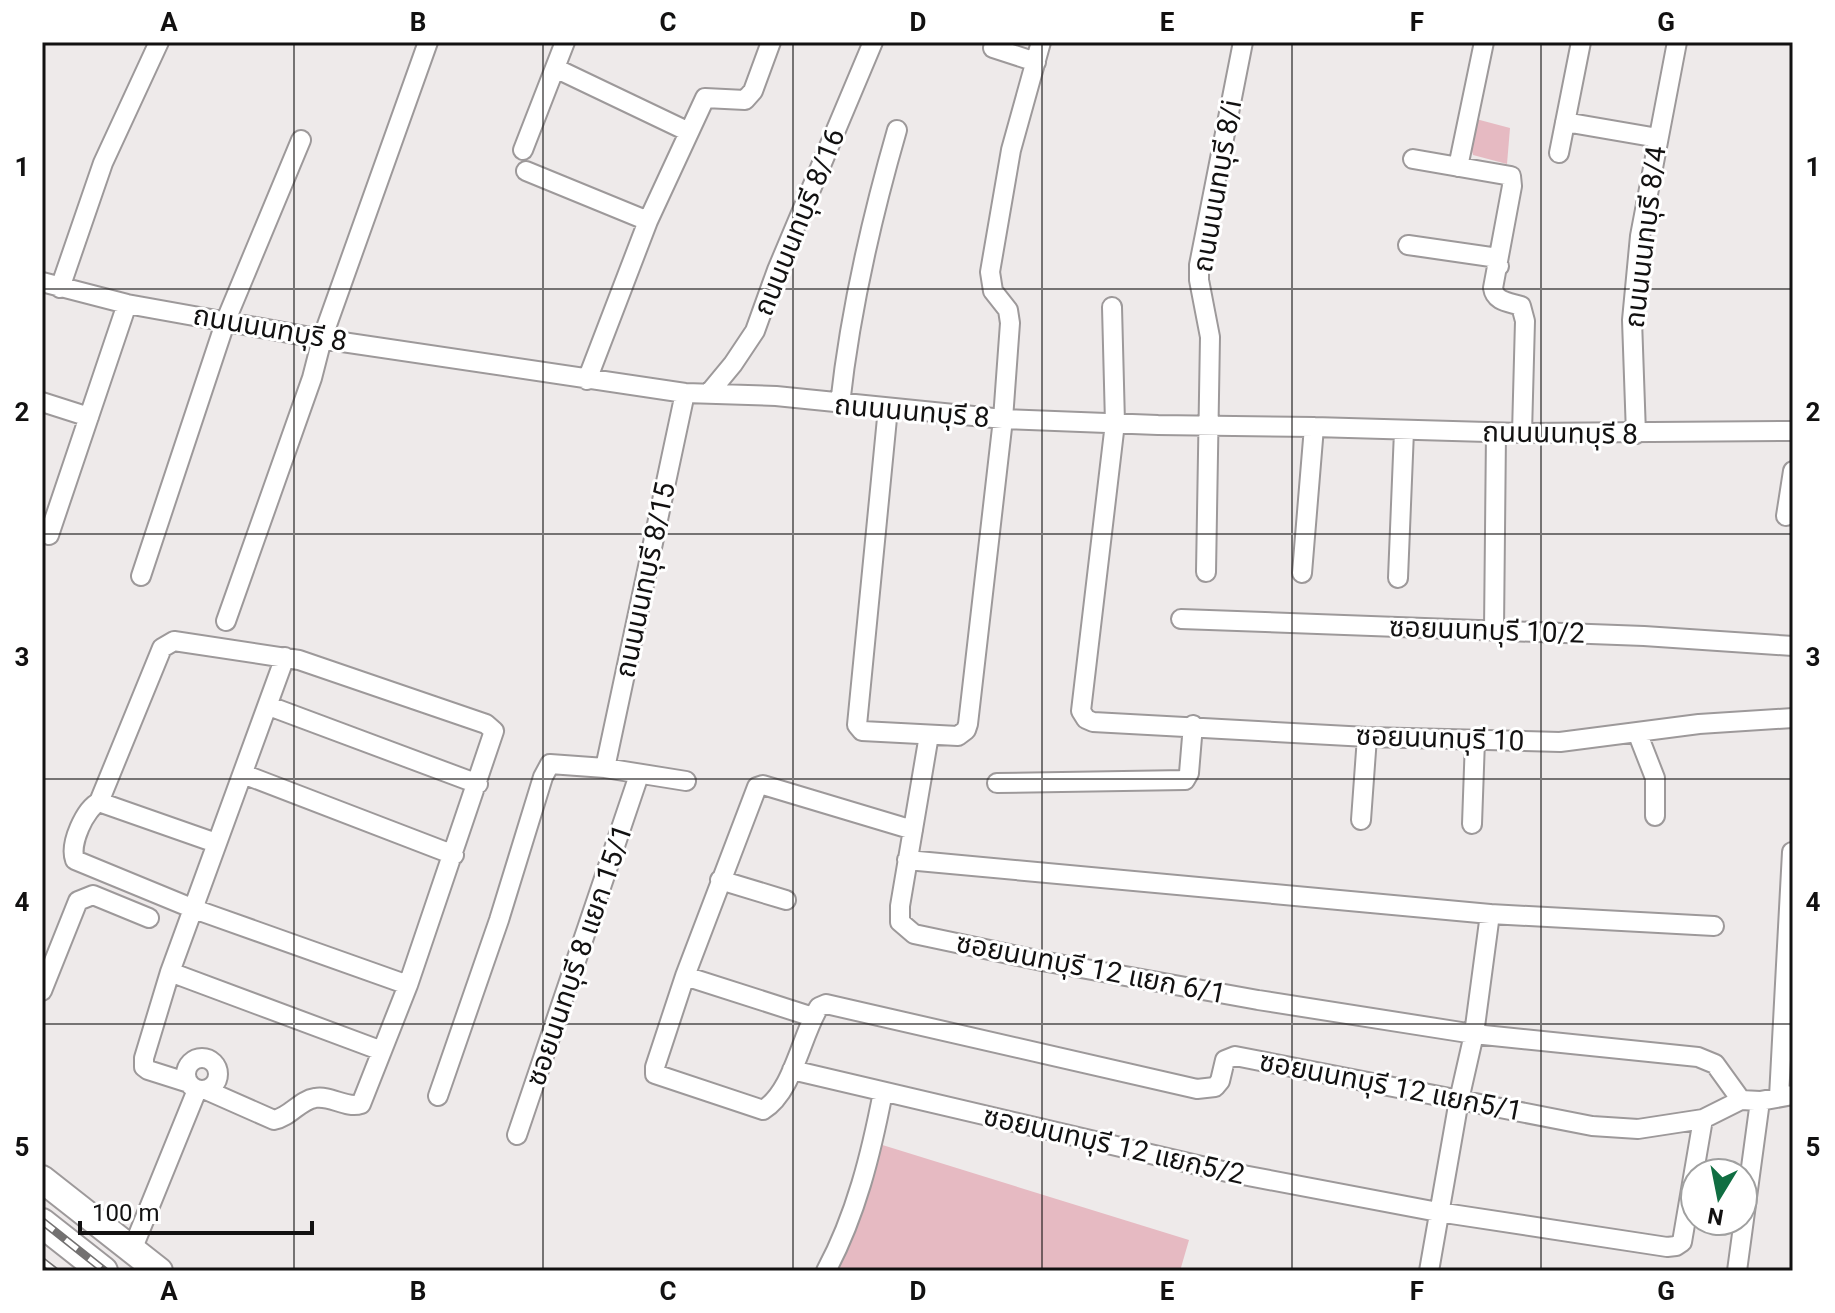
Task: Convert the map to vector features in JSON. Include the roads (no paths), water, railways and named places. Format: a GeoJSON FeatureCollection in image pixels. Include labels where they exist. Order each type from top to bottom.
{"type":"FeatureCollection","features":[{"type":"Feature","properties":{"kind":"main road"},"geometry":{"type":"LineString","coordinates":[[42,1179],[132,1261]]}},
{"type":"Feature","properties":{"kind":"main road"},"geometry":{"type":"LineString","coordinates":[[42,1202],[132,1261],[159,1271]]}},
{"type":"Feature","properties":{"kind":"main road"},"geometry":{"type":"LineString","coordinates":[[42,1223],[103,1271]]}},
{"type":"Feature","properties":{"kind":"street"},"geometry":{"type":"LineString","coordinates":[[51,285],[159,42]]}},
{"type":"Feature","properties":{"kind":"street"},"geometry":{"type":"LineString","coordinates":[[226,621],[428,42]]}},
{"type":"Feature","properties":{"kind":"street"},"geometry":{"type":"LineString","coordinates":[[523,150],[540,99],[565,42]]}},
{"type":"Feature","properties":{"kind":"street"},"geometry":{"type":"LineString","coordinates":[[587,380],[648,221],[705,98],[745,100],[753,91],[771,42]]}},
{"type":"Feature","properties":{"kind":"street","name":"ถนนนนทบุรี 8/16"},"geometry":{"type":"LineString","coordinates":[[709,393],[755,331],[777,270],[873,42]]}},
{"type":"Feature","properties":{"kind":"street"},"geometry":{"type":"LineString","coordinates":[[888,408],[857,725],[862,731],[958,736],[966,730],[1003,419],[1010,323],[1008,310],[993,291],[990,272],[1011,150],[1041,42]]}},
{"type":"Feature","properties":{"kind":"street","name":"ถนนนนทบุรี 8/i"},"geometry":{"type":"LineString","coordinates":[[1206,572],[1211,426],[1210,337],[1199,265],[1243,42]]}},
{"type":"Feature","properties":{"kind":"street"},"geometry":{"type":"LineString","coordinates":[[1458,167],[1484,42]]}},
{"type":"Feature","properties":{"kind":"street"},"geometry":{"type":"LineString","coordinates":[[1559,153],[1581,42]]}},
{"type":"Feature","properties":{"kind":"street","name":"ถนนนนทบุรี 8/4"},"geometry":{"type":"LineString","coordinates":[[1636,434],[1632,320],[1640,236],[1677,42]]}},
{"type":"Feature","properties":{"kind":"street"},"geometry":{"type":"LineString","coordinates":[[993,48],[1036,62]]}},
{"type":"Feature","properties":{"kind":"street"},"geometry":{"type":"LineString","coordinates":[[555,68],[689,132]]}},
{"type":"Feature","properties":{"kind":"street"},"geometry":{"type":"LineString","coordinates":[[1565,122],[1658,138]]}},
{"type":"Feature","properties":{"kind":"street"},"geometry":{"type":"LineString","coordinates":[[840,404],[846,353],[880,187],[897,130]]}},
{"type":"Feature","properties":{"kind":"street"},"geometry":{"type":"LineString","coordinates":[[141,576],[226,320],[301,140]]}},
{"type":"Feature","properties":{"kind":"street"},"geometry":{"type":"LineString","coordinates":[[1413,159],[1511,176],[1512,186],[1494,294],[1499,299],[1521,306],[1525,321],[1522,433]]}},
{"type":"Feature","properties":{"kind":"street"},"geometry":{"type":"LineString","coordinates":[[526,171],[648,221]]}},
{"type":"Feature","properties":{"kind":"street"},"geometry":{"type":"LineString","coordinates":[[1408,245],[1491,257],[1499,266]]}},
{"type":"Feature","properties":{"kind":"street","name":"ถนนนนทบุรี 8"},"geometry":{"type":"LineString","coordinates":[[51,285],[127,304],[322,339],[685,393],[776,396],[1003,419],[1115,423],[1496,433],[1793,431]]}},
{"type":"Feature","properties":{"kind":"street"},"geometry":{"type":"LineString","coordinates":[[48,526],[127,304]]}},
{"type":"Feature","properties":{"kind":"street"},"geometry":{"type":"LineString","coordinates":[[1112,307],[1115,423]]}},
{"type":"Feature","properties":{"kind":"street","name":"ถนนนนทบุรี 8/15"},"geometry":{"type":"LineString","coordinates":[[605,768],[685,393]]}},
{"type":"Feature","properties":{"kind":"street"},"geometry":{"type":"LineString","coordinates":[[42,402],[89,417]]}},
{"type":"Feature","properties":{"kind":"street","name":"ซอยนนทบุรี 10"},"geometry":{"type":"LineString","coordinates":[[1115,423],[1081,711],[1086,719],[1093,722],[1193,725],[1367,737],[1579,742],[1699,724],[1793,718]]}},
{"type":"Feature","properties":{"kind":"street"},"geometry":{"type":"LineString","coordinates":[[1302,573],[1314,427]]}},
{"type":"Feature","properties":{"kind":"street"},"geometry":{"type":"LineString","coordinates":[[1398,578],[1404,431]]}},
{"type":"Feature","properties":{"kind":"street"},"geometry":{"type":"LineString","coordinates":[[1494,630],[1496,433]]}},
{"type":"Feature","properties":{"kind":"street"},"geometry":{"type":"LineString","coordinates":[[1786,516],[1793,471]]}},
{"type":"Feature","properties":{"kind":"street","name":"ซอยนนทบุรี 10/2"},"geometry":{"type":"LineString","coordinates":[[1181,619],[1644,636],[1793,646]]}},
{"type":"Feature","properties":{"kind":"street"},"geometry":{"type":"LineString","coordinates":[[285,657],[269,706],[216,843],[194,909],[170,972],[143,1062],[148,1070],[274,1120],[281,1119],[317,1097],[359,1106],[408,985],[494,734],[492,727],[315,665],[285,657],[174,641],[167,643],[162,648],[99,802],[88,811],[72,851],[75,860],[194,909],[408,985]]}},
{"type":"Feature","properties":{"kind":"street"},"geometry":{"type":"LineString","coordinates":[[269,706],[478,784]]}},
{"type":"Feature","properties":{"kind":"street"},"geometry":{"type":"LineString","coordinates":[[997,783],[1185,780],[1189,773],[1193,725]]}},
{"type":"Feature","properties":{"kind":"street"},"geometry":{"type":"LineString","coordinates":[[1637,732],[1655,778],[1655,816]]}},
{"type":"Feature","properties":{"kind":"street","name":"ซอยนนทบุรี 12 แยก 6/1"},"geometry":{"type":"LineString","coordinates":[[929,735],[907,860],[900,922],[914,934],[1258,1000],[1474,1034]]}},
{"type":"Feature","properties":{"kind":"street"},"geometry":{"type":"LineString","coordinates":[[1361,820],[1367,737]]}},
{"type":"Feature","properties":{"kind":"street"},"geometry":{"type":"LineString","coordinates":[[1472,824],[1475,740]]}},
{"type":"Feature","properties":{"kind":"street"},"geometry":{"type":"LineString","coordinates":[[438,1096],[499,920],[543,777],[550,764],[605,768],[686,781]]}},
{"type":"Feature","properties":{"kind":"street"},"geometry":{"type":"LineString","coordinates":[[243,774],[454,855]]}},
{"type":"Feature","properties":{"kind":"street","name":"ซอยนนทบุรี 8 แยก 15/1"},"geometry":{"type":"LineString","coordinates":[[517,1135],[639,775]]}},
{"type":"Feature","properties":{"kind":"street"},"geometry":{"type":"LineString","coordinates":[[685,976],[820,1010],[792,1070],[775,1099],[763,1110],[659,1076],[655,1071],[685,976],[757,787],[763,785],[913,830]]}},
{"type":"Feature","properties":{"kind":"street"},"geometry":{"type":"LineString","coordinates":[[99,802],[216,843]]}},
{"type":"Feature","properties":{"kind":"street"},"geometry":{"type":"LineString","coordinates":[[1474,1034],[1708,1060],[1715,1064],[1741,1100],[1760,1101],[1786,1096],[1792,852]]}},
{"type":"Feature","properties":{"kind":"street"},"geometry":{"type":"LineString","coordinates":[[907,860],[1490,914],[1714,926]]}},
{"type":"Feature","properties":{"kind":"street"},"geometry":{"type":"LineString","coordinates":[[720,880],[786,900]]}},
{"type":"Feature","properties":{"kind":"street"},"geometry":{"type":"LineString","coordinates":[[42,991],[78,901],[93,895],[149,918]]}},
{"type":"Feature","properties":{"kind":"street"},"geometry":{"type":"LineString","coordinates":[[1429,1271],[1459,1100],[1474,1034],[1490,914]]}},
{"type":"Feature","properties":{"kind":"street"},"geometry":{"type":"LineString","coordinates":[[170,972],[382,1051]]}},
{"type":"Feature","properties":{"kind":"street","name":"ซอยนนทบุรี 12 แยก5/1"},"geometry":{"type":"LineString","coordinates":[[820,1010],[1197,1089],[1215,1087],[1220,1081],[1225,1060],[1235,1056],[1607,1127],[1638,1129],[1703,1119],[1741,1100]]}},
{"type":"Feature","properties":{"kind":"street","name":"ซอยนนทบุรี 12 แยก5/2"},"geometry":{"type":"LineString","coordinates":[[792,1070],[1173,1160],[1438,1212],[1667,1247],[1682,1242],[1703,1119]]}},
{"type":"Feature","properties":{"kind":"street"},"geometry":{"type":"LineString","coordinates":[[132,1261],[198,1088]]}},
{"type":"Feature","properties":{"kind":"street"},"geometry":{"type":"LineString","coordinates":[[826,1271],[854,1208],[883,1092]]}},
{"type":"Feature","properties":{"kind":"street"},"geometry":{"type":"LineString","coordinates":[[1737,1271],[1760,1101]]}},
{"type":"Feature","properties":{"kind":"railway"},"geometry":{"type":"LineString","coordinates":[[42,1221],[105,1271]]}},
{"type":"Feature","properties":{"kind":"railway"},"geometry":{"type":"LineString","coordinates":[[42,1261],[55,1271]]}}]}
